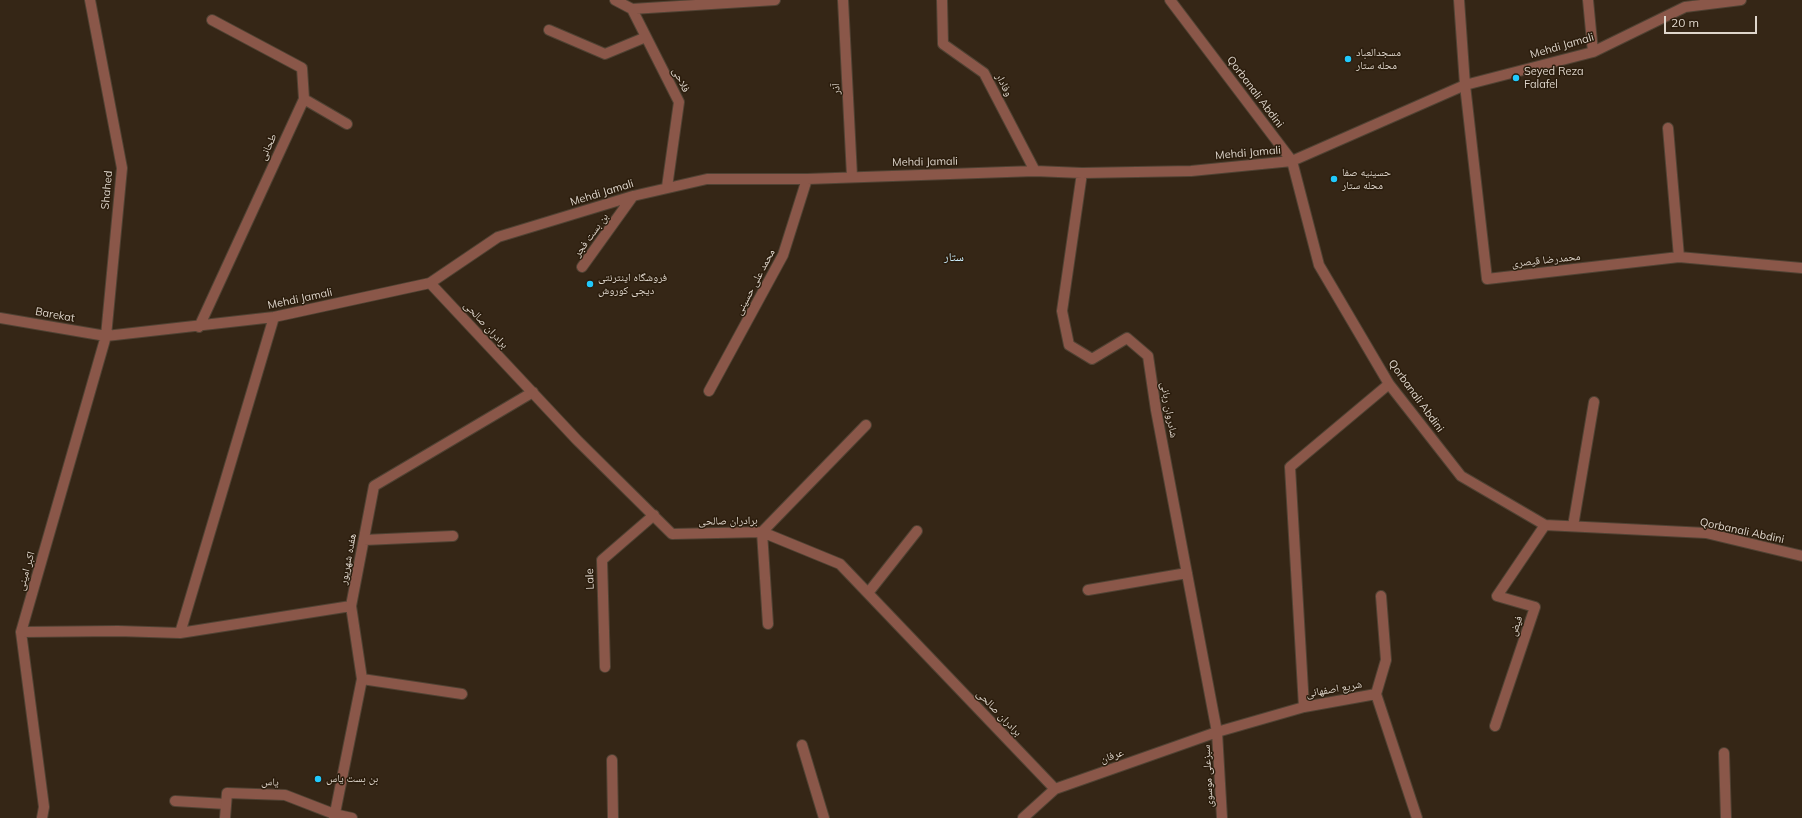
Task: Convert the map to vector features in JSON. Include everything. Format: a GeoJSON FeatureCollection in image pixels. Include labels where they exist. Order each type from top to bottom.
{"type":"FeatureCollection","features":[{"type":"Feature","properties":{"kind":"street","name":"Shahed"},"geometry":{"type":"LineString","coordinates":[[90,0],[122,168],[106,336]]}},
{"type":"Feature","properties":{"kind":"street"},"geometry":{"type":"LineString","coordinates":[[615,0],[632,9],[775,0]]}},
{"type":"Feature","properties":{"kind":"street","name":"آذر"},"geometry":{"type":"LineString","coordinates":[[843,0],[852,176]]}},
{"type":"Feature","properties":{"kind":"street","name":"وفادار"},"geometry":{"type":"LineString","coordinates":[[942,0],[943,44],[984,73],[1035,171]]}},
{"type":"Feature","properties":{"kind":"street","name":"Qorbanali Abdini"},"geometry":{"type":"LineString","coordinates":[[1170,0],[1292,161],[1319,265],[1389,384],[1461,476],[1545,525],[1706,533],[1802,556]]}},
{"type":"Feature","properties":{"kind":"street"},"geometry":{"type":"LineString","coordinates":[[1459,0],[1465,85]]}},
{"type":"Feature","properties":{"kind":"street"},"geometry":{"type":"LineString","coordinates":[[1588,0],[1593,52]]}},
{"type":"Feature","properties":{"kind":"street","name":"Mehdi Jamali"},"geometry":{"type":"LineString","coordinates":[[106,336],[199,327],[274,317],[430,283],[498,237],[633,196],[707,179],[807,179],[852,176],[1035,171],[1082,173],[1191,171],[1292,161],[1465,85],[1593,52],[1685,7],[1741,0]]}},
{"type":"Feature","properties":{"kind":"street","name":"فلاحی"},"geometry":{"type":"LineString","coordinates":[[632,9],[679,102],[667,187]]}},
{"type":"Feature","properties":{"kind":"street","name":"طحانی"},"geometry":{"type":"LineString","coordinates":[[199,327],[304,99],[302,68],[212,20]]}},
{"type":"Feature","properties":{"kind":"street"},"geometry":{"type":"LineString","coordinates":[[549,30],[604,54],[646,37]]}},
{"type":"Feature","properties":{"kind":"street","name":"محمدرضا قیصری"},"geometry":{"type":"LineString","coordinates":[[1465,85],[1487,279],[1679,257],[1802,268]]}},
{"type":"Feature","properties":{"kind":"street"},"geometry":{"type":"LineString","coordinates":[[304,99],[347,124]]}},
{"type":"Feature","properties":{"kind":"street"},"geometry":{"type":"LineString","coordinates":[[1668,128],[1679,257]]}},
{"type":"Feature","properties":{"kind":"street","name":"شادروان ربانی"},"geometry":{"type":"LineString","coordinates":[[1082,173],[1062,311],[1069,345],[1092,359],[1127,338],[1148,356],[1156,410],[1217,732]]}},
{"type":"Feature","properties":{"kind":"street","name":"محمد علی حسینی"},"geometry":{"type":"LineString","coordinates":[[709,391],[784,255],[807,179]]}},
{"type":"Feature","properties":{"kind":"street","name":"بن بست فجر"},"geometry":{"type":"LineString","coordinates":[[582,268],[633,196]]}},
{"type":"Feature","properties":{"kind":"street","name":"برادران صالحی"},"geometry":{"type":"LineString","coordinates":[[430,283],[577,440],[672,534],[762,532],[840,564],[1055,789]]}},
{"type":"Feature","properties":{"kind":"street"},"geometry":{"type":"LineString","coordinates":[[180,633],[274,317]]}},
{"type":"Feature","properties":{"kind":"street","name":"Barekat"},"geometry":{"type":"LineString","coordinates":[[0,318],[106,336]]}},
{"type":"Feature","properties":{"kind":"street","name":"اکبر امینی"},"geometry":{"type":"LineString","coordinates":[[42,818],[44,807],[21,632],[106,336]]}},
{"type":"Feature","properties":{"kind":"street"},"geometry":{"type":"LineString","coordinates":[[1304,706],[1290,467],[1389,384]]}},
{"type":"Feature","properties":{"kind":"street","name":"هفده شهریور"},"geometry":{"type":"LineString","coordinates":[[334,816],[362,679],[351,606],[374,486],[533,392]]}},
{"type":"Feature","properties":{"kind":"street"},"geometry":{"type":"LineString","coordinates":[[1573,526],[1594,402]]}},
{"type":"Feature","properties":{"kind":"street"},"geometry":{"type":"LineString","coordinates":[[768,624],[762,532],[866,425]]}},
{"type":"Feature","properties":{"kind":"street","name":"Lale"},"geometry":{"type":"LineString","coordinates":[[605,667],[602,560],[654,515]]}},
{"type":"Feature","properties":{"kind":"street","name":"فیض"},"geometry":{"type":"LineString","coordinates":[[1495,726],[1535,606],[1497,596],[1545,525]]}},
{"type":"Feature","properties":{"kind":"street"},"geometry":{"type":"LineString","coordinates":[[868,593],[917,531]]}},
{"type":"Feature","properties":{"kind":"street"},"geometry":{"type":"LineString","coordinates":[[364,540],[453,536]]}},
{"type":"Feature","properties":{"kind":"street"},"geometry":{"type":"LineString","coordinates":[[1088,590],[1187,573]]}},
{"type":"Feature","properties":{"kind":"street"},"geometry":{"type":"LineString","coordinates":[[1376,694],[1386,660],[1381,596]]}},
{"type":"Feature","properties":{"kind":"street"},"geometry":{"type":"LineString","coordinates":[[21,632],[118,631],[180,633],[351,606]]}},
{"type":"Feature","properties":{"kind":"street"},"geometry":{"type":"LineString","coordinates":[[362,679],[462,694]]}},
{"type":"Feature","properties":{"kind":"street","name":"شریع اصفهانی"},"geometry":{"type":"LineString","coordinates":[[1217,732],[1304,706],[1376,694],[1417,818]]}},
{"type":"Feature","properties":{"kind":"street","name":"عرفان"},"geometry":{"type":"LineString","coordinates":[[1023,818],[1055,789],[1217,732]]}},
{"type":"Feature","properties":{"kind":"street","name":"سبزعلی موسوی"},"geometry":{"type":"LineString","coordinates":[[1217,732],[1222,818]]}},
{"type":"Feature","properties":{"kind":"street"},"geometry":{"type":"LineString","coordinates":[[802,745],[824,818]]}},
{"type":"Feature","properties":{"kind":"street"},"geometry":{"type":"LineString","coordinates":[[1724,753],[1726,818]]}},
{"type":"Feature","properties":{"kind":"street"},"geometry":{"type":"LineString","coordinates":[[612,760],[613,818]]}},
{"type":"Feature","properties":{"kind":"street","name":"یاس"},"geometry":{"type":"LineString","coordinates":[[226,804],[227,792],[285,795],[334,816]]}},
{"type":"Feature","properties":{"kind":"street"},"geometry":{"type":"LineString","coordinates":[[175,801],[226,804],[225,818]]}},
{"type":"Feature","properties":{"kind":"street"},"geometry":{"type":"LineString","coordinates":[[334,816],[352,818]]}},
{"type":"Feature","properties":{"kind":"place","name":"مسجدالعباد محله ستار"},"geometry":{"type":"Point","coordinates":[1348,59]}},
{"type":"Feature","properties":{"kind":"place","name":"Seyed Reza Falafel"},"geometry":{"type":"Point","coordinates":[1516,78]}},
{"type":"Feature","properties":{"kind":"place","name":"حسینیه صفا محله ستار"},"geometry":{"type":"Point","coordinates":[1334,179]}},
{"type":"Feature","properties":{"kind":"place","name":"فروشگاه اینترنتی دیجی کوروش"},"geometry":{"type":"Point","coordinates":[590,284]}},
{"type":"Feature","properties":{"kind":"place","name":"بن بست یاس"},"geometry":{"type":"Point","coordinates":[318,779]}},
{"type":"Feature","properties":{"kind":"district","name":"ستار"},"geometry":{"type":"Point","coordinates":[954,257]}}]}
